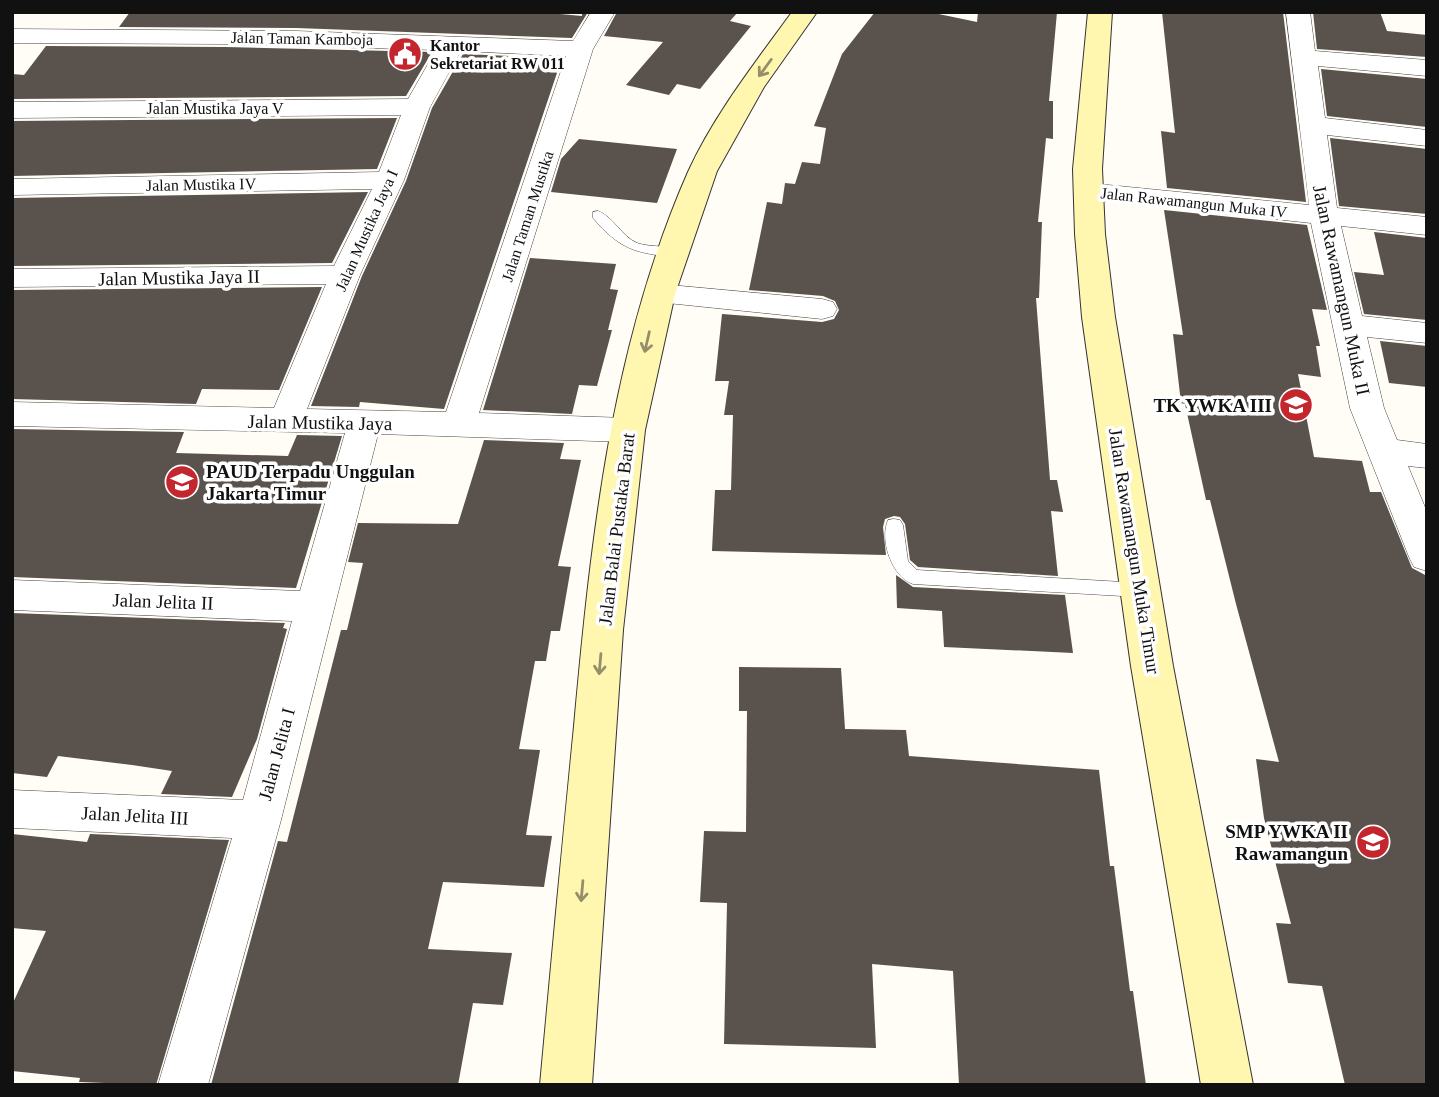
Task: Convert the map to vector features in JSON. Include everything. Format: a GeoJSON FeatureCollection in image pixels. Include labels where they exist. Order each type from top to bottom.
{"type":"FeatureCollection","features":[{"type":"Feature","properties":{"kind":"street"},"geometry":{"type":"LineString","coordinates":[[169,35],[185,12]]}},
{"type":"Feature","properties":{"kind":"street"},"geometry":{"type":"LineString","coordinates":[[286,38],[303,12]]}},
{"type":"Feature","properties":{"kind":"street","name":"Jalan Taman Mustika"},"geometry":{"type":"LineString","coordinates":[[459,424],[580,49],[603,12]]}},
{"type":"Feature","properties":{"kind":"street","name":"Jalan Balai Pustaka Barat"},"geometry":{"type":"LineString","coordinates":[[566,1085],[603,630],[627,430],[659,294],[703,171],[751,86],[805,12]]}},
{"type":"Feature","properties":{"kind":"street","name":"Jalan Rawamangun Muka Timur"},"geometry":{"type":"LineString","coordinates":[[1100,12],[1092,91],[1087,191],[1101,326],[1140,590],[1179,825],[1227,1085]]}},
{"type":"Feature","properties":{"kind":"street","name":"Jalan Rawamangun Muka II"},"geometry":{"type":"LineString","coordinates":[[1297,12],[1306,58],[1324,215],[1367,408],[1427,557]]}},
{"type":"Feature","properties":{"kind":"street"},"geometry":{"type":"LineString","coordinates":[[19,31],[120,15]]}},
{"type":"Feature","properties":{"kind":"street","name":"Jalan Taman Kamboja"},"geometry":{"type":"LineString","coordinates":[[19,31],[453,42],[580,49]]}},
{"type":"Feature","properties":{"kind":"street","name":"Jalan Mustika Jaya I"},"geometry":{"type":"LineString","coordinates":[[285,421],[345,275],[390,180],[417,107],[453,42]]}},
{"type":"Feature","properties":{"kind":"street"},"geometry":{"type":"LineString","coordinates":[[1306,58],[1427,68]]}},
{"type":"Feature","properties":{"kind":"street","name":"Jalan Mustika Jaya V"},"geometry":{"type":"LineString","coordinates":[[12,110],[417,107]]}},
{"type":"Feature","properties":{"kind":"street"},"geometry":{"type":"LineString","coordinates":[[1312,125],[1427,138]]}},
{"type":"Feature","properties":{"kind":"street","name":"Jalan Mustika IV"},"geometry":{"type":"LineString","coordinates":[[12,187],[390,180]]}},
{"type":"Feature","properties":{"kind":"street","name":"Jalan Rawamangun Muka IV"},"geometry":{"type":"LineString","coordinates":[[1087,191],[1427,226]]}},
{"type":"Feature","properties":{"kind":"street","name":"Jalan Mustika Jaya II"},"geometry":{"type":"LineString","coordinates":[[12,278],[345,275]]}},
{"type":"Feature","properties":{"kind":"street"},"geometry":{"type":"LineString","coordinates":[[659,294],[822,309]]}},
{"type":"Feature","properties":{"kind":"street"},"geometry":{"type":"LineString","coordinates":[[1348,326],[1427,334]]}},
{"type":"Feature","properties":{"kind":"street","name":"Jalan Mustika Jaya"},"geometry":{"type":"LineString","coordinates":[[12,414],[627,430]]}},
{"type":"Feature","properties":{"kind":"street","name":"Jalan Jelita I"},"geometry":{"type":"LineString","coordinates":[[183,1085],[258,820],[358,442],[366,423]]}},
{"type":"Feature","properties":{"kind":"street"},"geometry":{"type":"LineString","coordinates":[[1384,451],[1427,456]]}},
{"type":"Feature","properties":{"kind":"street","name":"Jalan Jelita II"},"geometry":{"type":"LineString","coordinates":[[12,595],[314,607]]}},
{"type":"Feature","properties":{"kind":"street","name":"Jalan Jelita III"},"geometry":{"type":"LineString","coordinates":[[12,809],[258,820]]}},
{"type":"Feature","properties":{"kind":"lane"},"geometry":{"type":"LineString","coordinates":[[598,215],[619,241],[634,247],[674,253]]}},
{"type":"Feature","properties":{"kind":"lane"},"geometry":{"type":"LineString","coordinates":[[894,525],[898,560],[902,570],[913,577],[1140,590]]}},
{"type":"Feature","properties":{"kind":"building"},"geometry":{"type":"Polygon","coordinates":[[[130,12],[538,12],[582,16],[582,12],[588,12],[572,38],[296,28],[119,27],[130,12]]]}},
{"type":"Feature","properties":{"kind":"building"},"geometry":{"type":"Polygon","coordinates":[[[617,12],[738,12],[730,21],[751,26],[700,89],[677,84],[669,95],[626,85],[663,42],[604,36],[617,12]]]}},
{"type":"Feature","properties":{"kind":"building"},"geometry":{"type":"Polygon","coordinates":[[[875,12],[929,12],[977,22],[978,12],[1057,12],[1049,101],[1053,101],[1053,139],[1046,138],[1038,222],[1042,222],[1039,298],[1036,298],[1050,480],[1057,480],[1063,512],[1051,511],[1058,576],[918,567],[910,560],[905,524],[900,517],[894,516],[885,519],[883,527],[886,555],[712,551],[715,490],[731,490],[733,415],[724,415],[729,381],[715,381],[722,314],[822,322],[834,319],[839,310],[835,301],[823,296],[749,290],[767,202],[782,204],[785,183],[795,184],[802,162],[820,164],[826,128],[814,126],[842,54],[875,12]]]}},
{"type":"Feature","properties":{"kind":"building"},"geometry":{"type":"Polygon","coordinates":[[[1162,12],[1283,12],[1306,202],[1167,188],[1161,131],[1175,133],[1162,12]]]}},
{"type":"Feature","properties":{"kind":"building"},"geometry":{"type":"Polygon","coordinates":[[[1313,12],[1380,12],[1387,31],[1427,35],[1427,57],[1317,49],[1313,12]]]}},
{"type":"Feature","properties":{"kind":"building"},"geometry":{"type":"Polygon","coordinates":[[[46,46],[432,52],[406,96],[12,99],[12,74],[24,75],[46,46]]]}},
{"type":"Feature","properties":{"kind":"building"},"geometry":{"type":"Polygon","coordinates":[[[463,54],[562,58],[444,409],[360,402],[359,407],[311,406],[362,276],[406,181],[432,108],[463,54]]]}},
{"type":"Feature","properties":{"kind":"building"},"geometry":{"type":"Polygon","coordinates":[[[1321,69],[1427,79],[1427,127],[1327,116],[1321,69]]]}},
{"type":"Feature","properties":{"kind":"building"},"geometry":{"type":"Polygon","coordinates":[[[397,118],[377,169],[12,176],[12,121],[397,118]]]}},
{"type":"Feature","properties":{"kind":"building"},"geometry":{"type":"Polygon","coordinates":[[[1330,138],[1427,149],[1427,214],[1339,206],[1330,138]]]}},
{"type":"Feature","properties":{"kind":"building"},"geometry":{"type":"Polygon","coordinates":[[[579,139],[677,149],[657,203],[551,192],[561,159],[579,139]]]}},
{"type":"Feature","properties":{"kind":"building"},"geometry":{"type":"Polygon","coordinates":[[[368,192],[332,263],[12,266],[12,198],[368,192]]]}},
{"type":"Feature","properties":{"kind":"building"},"geometry":{"type":"Polygon","coordinates":[[[1164,210],[1307,225],[1327,310],[1312,309],[1320,346],[1316,346],[1321,377],[1298,374],[1314,457],[1362,461],[1370,492],[1381,492],[1412,568],[1427,576],[1427,1085],[1345,1085],[1322,986],[1288,983],[1276,923],[1291,924],[1264,818],[1256,759],[1279,762],[1210,500],[1206,500],[1185,404],[1181,403],[1173,334],[1183,335],[1164,210]]]}},
{"type":"Feature","properties":{"kind":"building"},"geometry":{"type":"Polygon","coordinates":[[[1374,232],[1427,238],[1427,320],[1364,314],[1354,272],[1384,275],[1374,232]]]}},
{"type":"Feature","properties":{"kind":"building"},"geometry":{"type":"Polygon","coordinates":[[[530,258],[616,264],[610,289],[618,290],[608,330],[612,330],[597,386],[579,385],[572,414],[483,410],[530,258]]]}},
{"type":"Feature","properties":{"kind":"building"},"geometry":{"type":"Polygon","coordinates":[[[322,287],[279,390],[202,389],[196,404],[12,399],[12,290],[322,287]]]}},
{"type":"Feature","properties":{"kind":"building"},"geometry":{"type":"Polygon","coordinates":[[[1380,341],[1427,346],[1427,387],[1389,383],[1380,341]]]}},
{"type":"Feature","properties":{"kind":"building"},"geometry":{"type":"Polygon","coordinates":[[[12,429],[184,432],[176,453],[288,456],[297,435],[342,436],[296,588],[12,577],[12,429]]]}},
{"type":"Feature","properties":{"kind":"building"},"geometry":{"type":"Polygon","coordinates":[[[484,440],[564,443],[560,459],[581,460],[558,566],[571,567],[560,631],[551,631],[546,661],[535,661],[519,749],[540,750],[526,835],[552,836],[544,887],[443,882],[428,949],[512,953],[503,1005],[473,1003],[458,1085],[211,1085],[278,841],[287,842],[341,630],[347,630],[363,563],[348,562],[358,523],[458,524],[484,440]]]}},
{"type":"Feature","properties":{"kind":"building"},"geometry":{"type":"Polygon","coordinates":[[[896,575],[913,587],[1065,595],[1073,653],[944,647],[942,611],[897,608],[896,575]]]}},
{"type":"Feature","properties":{"kind":"building"},"geometry":{"type":"Polygon","coordinates":[[[12,613],[285,623],[283,628],[287,629],[257,739],[232,797],[161,794],[172,771],[58,756],[47,777],[12,773],[12,613]]]}},
{"type":"Feature","properties":{"kind":"building"},"geometry":{"type":"Polygon","coordinates":[[[739,667],[841,668],[845,729],[906,730],[909,756],[1099,770],[1110,866],[1114,866],[1130,991],[1133,991],[1146,1085],[959,1085],[953,971],[872,964],[876,1048],[724,1044],[727,903],[700,902],[704,831],[746,832],[747,711],[739,711],[739,667]]]}},
{"type":"Feature","properties":{"kind":"building"},"geometry":{"type":"Polygon","coordinates":[[[12,834],[87,842],[90,834],[229,840],[156,1085],[79,1082],[80,1078],[12,1071],[12,1005],[46,931],[12,928],[12,834]]]}},
{"type":"Feature","properties":{"kind":"place","name":"Kantor Sekretariat RW 011"},"geometry":{"type":"Point","coordinates":[405,54]}},
{"type":"Feature","properties":{"kind":"place","name":"TK YWKA III"},"geometry":{"type":"Point","coordinates":[1296,405]}},
{"type":"Feature","properties":{"kind":"place","name":"PAUD Terpadu Unggulan Jakarta Timur"},"geometry":{"type":"Point","coordinates":[182,482]}},
{"type":"Feature","properties":{"kind":"place","name":"SMP YWKA II Rawamangun"},"geometry":{"type":"Point","coordinates":[1373,842]}}]}
